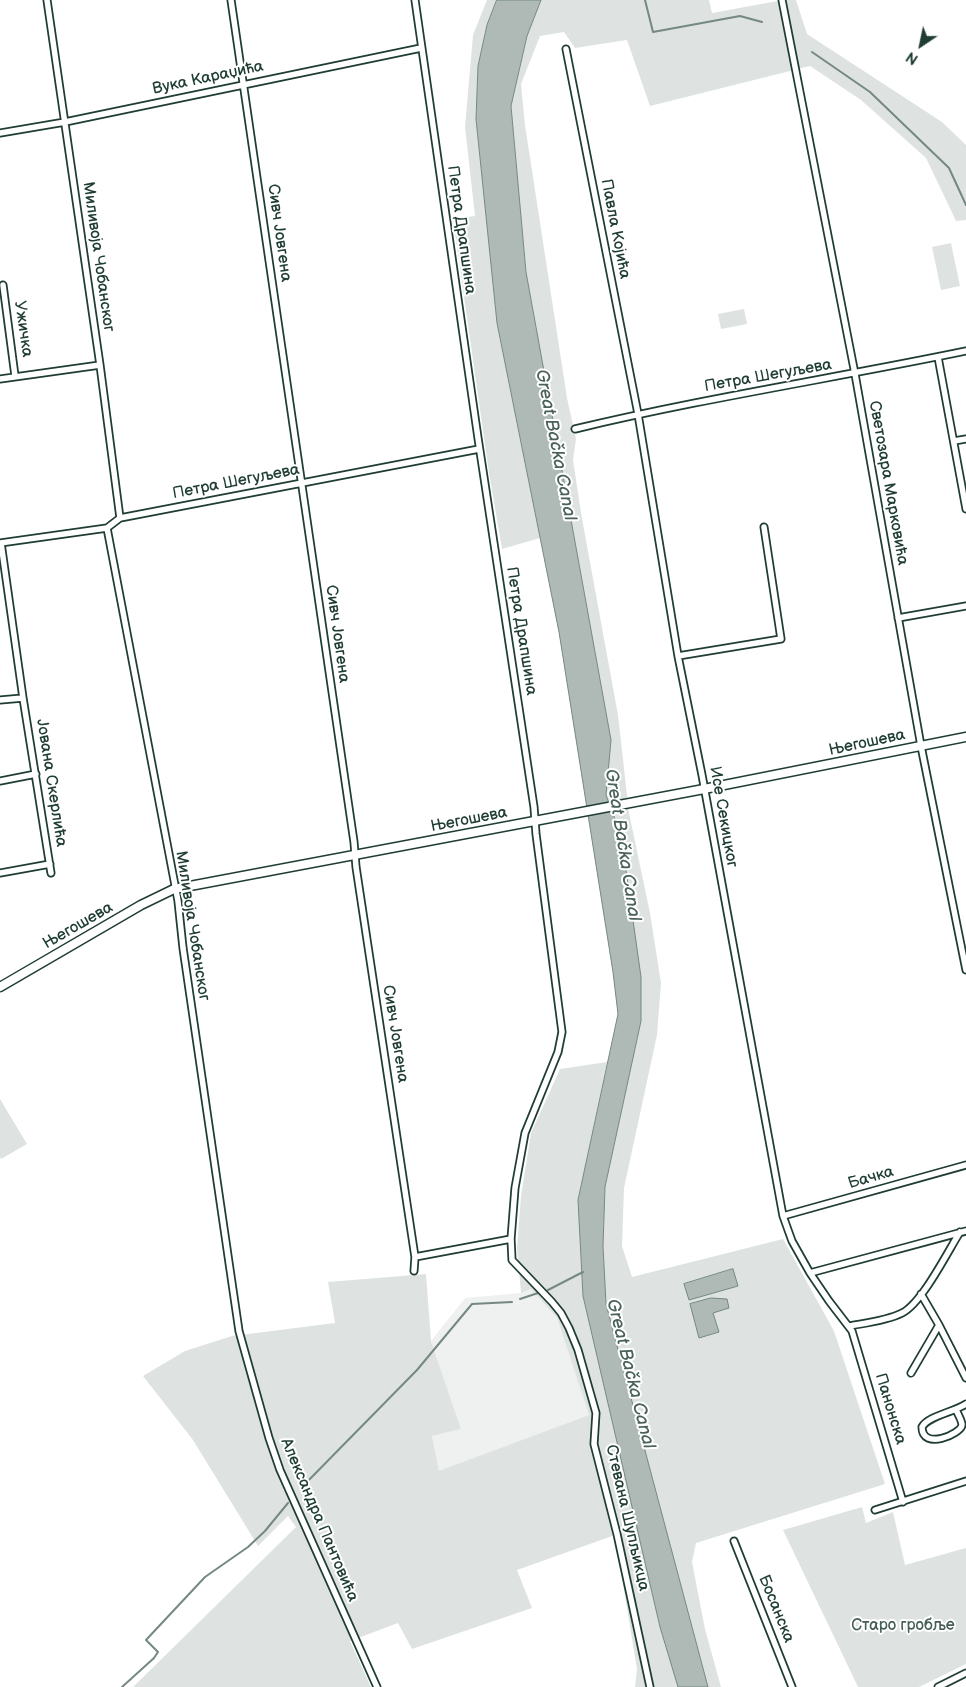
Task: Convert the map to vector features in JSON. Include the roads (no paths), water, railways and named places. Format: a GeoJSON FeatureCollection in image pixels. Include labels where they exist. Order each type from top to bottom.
{"type":"FeatureCollection","features":[{"type":"Feature","properties":{"kind":"street","name":"Миливоја Чобанског"},"geometry":{"type":"LineString","coordinates":[[47,0],[100,365],[120,518]]}},
{"type":"Feature","properties":{"kind":"street","name":"Сивч Јовгена"},"geometry":{"type":"LineString","coordinates":[[231,0],[415,1257],[414,1271]]}},
{"type":"Feature","properties":{"kind":"street","name":"Петра Драпшина"},"geometry":{"type":"LineString","coordinates":[[415,0],[479,449],[536,821],[536,834],[562,1032],[558,1052],[525,1133],[518,1168],[511,1239],[512,1260]]}},
{"type":"Feature","properties":{"kind":"street","name":"Светозара Марковића"},"geometry":{"type":"LineString","coordinates":[[782,0],[854,374],[921,746],[966,970]]}},
{"type":"Feature","properties":{"kind":"street","name":"Вука Караџића"},"geometry":{"type":"LineString","coordinates":[[0,133],[65,122],[421,48]]}},
{"type":"Feature","properties":{"kind":"street","name":"Павла Којића"},"geometry":{"type":"LineString","coordinates":[[566,49],[638,414]]}},
{"type":"Feature","properties":{"kind":"street","name":"Ужичка"},"geometry":{"type":"LineString","coordinates":[[3,285],[15,376]]}},
{"type":"Feature","properties":{"kind":"street","name":"Петра Шегуљева"},"geometry":{"type":"LineString","coordinates":[[575,429],[638,414],[966,351]]}},
{"type":"Feature","properties":{"kind":"street"},"geometry":{"type":"LineString","coordinates":[[938,357],[966,509]]}},
{"type":"Feature","properties":{"kind":"street"},"geometry":{"type":"LineString","coordinates":[[0,379],[100,365]]}},
{"type":"Feature","properties":{"kind":"street","name":"Исе Секицког"},"geometry":{"type":"LineString","coordinates":[[638,414],[678,656],[786,1225]]}},
{"type":"Feature","properties":{"kind":"street"},"geometry":{"type":"LineString","coordinates":[[954,441],[966,439]]}},
{"type":"Feature","properties":{"kind":"street","name":"Петра Шегуљева"},"geometry":{"type":"LineString","coordinates":[[1,543],[107,528],[120,518],[479,449]]}},
{"type":"Feature","properties":{"kind":"street"},"geometry":{"type":"LineString","coordinates":[[678,656],[781,639],[764,527]]}},
{"type":"Feature","properties":{"kind":"street","name":"Миливоја Чобанског"},"geometry":{"type":"LineString","coordinates":[[107,528],[174,890],[178,902],[183,948],[239,1330]]}},
{"type":"Feature","properties":{"kind":"street","name":"Јована Скерлића"},"geometry":{"type":"LineString","coordinates":[[1,543],[23,698],[52,872]]}},
{"type":"Feature","properties":{"kind":"street"},"geometry":{"type":"LineString","coordinates":[[898,618],[966,606]]}},
{"type":"Feature","properties":{"kind":"street","name":"Јована Скерлића"},"geometry":{"type":"LineString","coordinates":[[0,700],[23,698]]}},
{"type":"Feature","properties":{"kind":"street","name":"Његошева"},"geometry":{"type":"LineString","coordinates":[[0,987],[141,905],[174,890],[966,738]]}},
{"type":"Feature","properties":{"kind":"street"},"geometry":{"type":"LineString","coordinates":[[0,781],[36,774]]}},
{"type":"Feature","properties":{"kind":"street"},"geometry":{"type":"LineString","coordinates":[[0,873],[50,864]]}},
{"type":"Feature","properties":{"kind":"street","name":"Бачка"},"geometry":{"type":"LineString","coordinates":[[783,1216],[966,1165]]}},
{"type":"Feature","properties":{"kind":"street","name":"Панонска"},"geometry":{"type":"LineString","coordinates":[[786,1225],[792,1241],[810,1273],[849,1326],[903,1502]]}},
{"type":"Feature","properties":{"kind":"street"},"geometry":{"type":"LineString","coordinates":[[810,1273],[963,1231]]}},
{"type":"Feature","properties":{"kind":"street"},"geometry":{"type":"LineString","coordinates":[[849,1326],[897,1315],[908,1309],[921,1294],[963,1231]]}},
{"type":"Feature","properties":{"kind":"street"},"geometry":{"type":"LineString","coordinates":[[415,1257],[511,1239]]}},
{"type":"Feature","properties":{"kind":"street","name":"Стевана Шупљикца"},"geometry":{"type":"LineString","coordinates":[[512,1260],[561,1313],[578,1350],[596,1413],[594,1444],[617,1534],[650,1687]]}},
{"type":"Feature","properties":{"kind":"street"},"geometry":{"type":"LineString","coordinates":[[921,1294],[966,1378]]}},
{"type":"Feature","properties":{"kind":"street","name":"Панонска"},"geometry":{"type":"LineString","coordinates":[[911,1372],[939,1325]]}},
{"type":"Feature","properties":{"kind":"street","name":"Александра Пантовића"},"geometry":{"type":"LineString","coordinates":[[239,1330],[269,1438],[280,1470],[377,1687]]}},
{"type":"Feature","properties":{"kind":"street","name":"Панонска"},"geometry":{"type":"LineString","coordinates":[[956,1410],[962,1424],[958,1432],[934,1440],[923,1435],[922,1427],[925,1422],[966,1404]]}},
{"type":"Feature","properties":{"kind":"street"},"geometry":{"type":"LineString","coordinates":[[876,1510],[966,1481]]}},
{"type":"Feature","properties":{"kind":"street","name":"Босанска"},"geometry":{"type":"LineString","coordinates":[[734,1541],[792,1687]]}},
{"type":"Feature","properties":{"kind":"street"},"geometry":{"type":"LineString","coordinates":[[938,1687],[966,1673]]}},
{"type":"Feature","properties":{"kind":"water","name":"Great Bačka Canal"},"geometry":{"type":"Polygon","coordinates":[[[497,0],[541,0],[527,36],[511,106],[526,272],[611,740],[606,795],[621,835],[641,977],[641,1021],[605,1187],[603,1246],[606,1304],[708,1687],[678,1687],[660,1627],[583,1296],[578,1200],[618,1014],[559,632],[497,323],[476,119],[478,66],[487,25],[497,0]]]}},
{"type":"Feature","properties":{"kind":"water"},"geometry":{"type":"Polygon","coordinates":[[[733,1269],[738,1286],[689,1300],[684,1284],[733,1269]]]}},
{"type":"Feature","properties":{"kind":"water"},"geometry":{"type":"Polygon","coordinates":[[[711,1298],[727,1299],[729,1308],[713,1313],[719,1332],[699,1338],[690,1304],[711,1298]]]}},
{"type":"Feature","properties":{"kind":"waterway"},"geometry":{"type":"LineString","coordinates":[[645,0],[653,32],[740,16],[762,22]]}},
{"type":"Feature","properties":{"kind":"waterway"},"geometry":{"type":"LineString","coordinates":[[812,52],[870,92],[949,168],[966,205]]}},
{"type":"Feature","properties":{"kind":"waterway"},"geometry":{"type":"LineString","coordinates":[[548,1290],[583,1272]]}},
{"type":"Feature","properties":{"kind":"waterway"},"geometry":{"type":"LineString","coordinates":[[520,1299],[538,1293]]}},
{"type":"Feature","properties":{"kind":"waterway"},"geometry":{"type":"LineString","coordinates":[[301,1488],[417,1370],[472,1304],[512,1302]]}},
{"type":"Feature","properties":{"kind":"waterway"},"geometry":{"type":"LineString","coordinates":[[122,1687],[154,1658],[158,1652],[146,1640],[205,1577],[248,1547],[265,1531],[288,1503]]}},
{"type":"Feature","properties":{"kind":"park label","name":"Старо гробље"},"geometry":{"type":"Point","coordinates":[903,1626]}}]}
